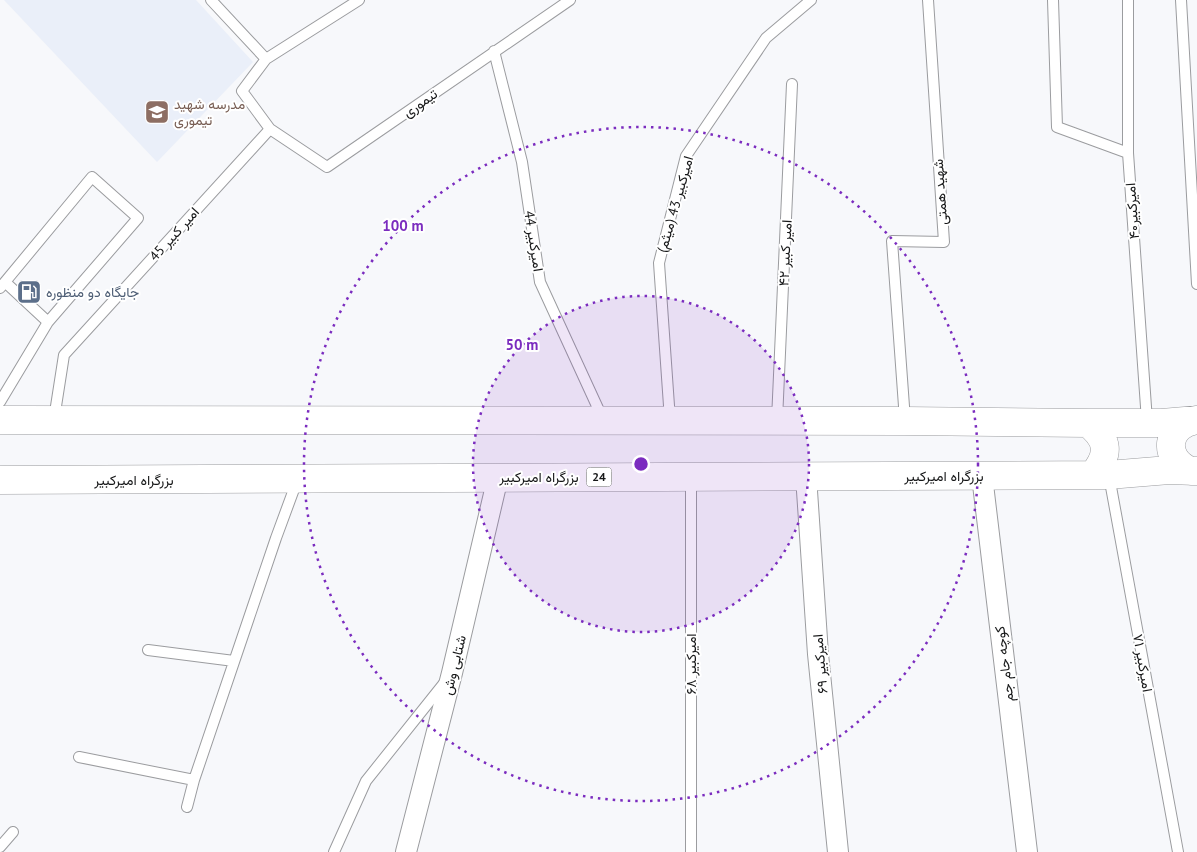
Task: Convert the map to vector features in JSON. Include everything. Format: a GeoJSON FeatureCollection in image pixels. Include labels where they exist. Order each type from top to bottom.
{"type":"FeatureCollection","features":[{"type":"Feature","properties":{"kind":"main road"},"geometry":{"type":"LineString","coordinates":[[0,420],[1088,423],[1197,420]]}},
{"type":"Feature","properties":{"kind":"main road"},"geometry":{"type":"LineString","coordinates":[[1194,471],[1177,462],[1171,447],[1176,431],[1182,425],[1197,420]]}},
{"type":"Feature","properties":{"kind":"main road"},"geometry":{"type":"LineString","coordinates":[[1088,423],[1100,433],[1106,448],[1101,475]]}},
{"type":"Feature","properties":{"kind":"main road","name":"بزرگراه امیرکبیر"},"geometry":{"type":"LineString","coordinates":[[0,480],[982,476],[1101,475],[1170,470],[1194,471]]}},
{"type":"Feature","properties":{"kind":"street","name":"امیرکبیر ۶۹"},"geometry":{"type":"LineString","coordinates":[[806,476],[818,654],[838,852]]}},
{"type":"Feature","properties":{"kind":"street","name":"کوچه جام جم"},"geometry":{"type":"LineString","coordinates":[[982,476],[1027,852]]}},
{"type":"Feature","properties":{"kind":"street","name":"شتابی وش"},"geometry":{"type":"LineString","coordinates":[[406,852],[452,673],[498,477]]}},
{"type":"Feature","properties":{"kind":"lane"},"geometry":{"type":"LineString","coordinates":[[211,0],[266,59]]}},
{"type":"Feature","properties":{"kind":"lane"},"geometry":{"type":"LineString","coordinates":[[270,129],[242,91],[266,59],[359,0]]}},
{"type":"Feature","properties":{"kind":"lane","name":"تیموری"},"geometry":{"type":"LineString","coordinates":[[270,129],[327,168],[494,51],[556,4],[570,0]]}},
{"type":"Feature","properties":{"kind":"lane","name":"امیرکبیر 43 (میثم)"},"geometry":{"type":"LineString","coordinates":[[670,421],[659,262],[686,156],[766,38],[811,0]]}},
{"type":"Feature","properties":{"kind":"lane","name":"شهید همتی"},"geometry":{"type":"LineString","coordinates":[[905,421],[892,241],[944,242],[928,0]]}},
{"type":"Feature","properties":{"kind":"lane"},"geometry":{"type":"LineString","coordinates":[[1053,0],[1057,127],[1128,153]]}},
{"type":"Feature","properties":{"kind":"lane","name":"امیرکبیر۴۰"},"geometry":{"type":"LineString","coordinates":[[1128,0],[1128,153],[1147,422]]}},
{"type":"Feature","properties":{"kind":"lane"},"geometry":{"type":"LineString","coordinates":[[1180,0],[1197,284]]}},
{"type":"Feature","properties":{"kind":"lane","name":"امیرکبیر 44"},"geometry":{"type":"LineString","coordinates":[[494,51],[522,162],[540,282],[603,421]]}},
{"type":"Feature","properties":{"kind":"lane","name":"امیر کبیر ۴۲"},"geometry":{"type":"LineString","coordinates":[[777,421],[792,84]]}},
{"type":"Feature","properties":{"kind":"lane","name":"امیر کبیر 45"},"geometry":{"type":"LineString","coordinates":[[54,420],[64,355],[270,129]]}},
{"type":"Feature","properties":{"kind":"lane"},"geometry":{"type":"LineString","coordinates":[[0,402],[48,322],[138,218],[92,176],[3,285],[48,322]]}},
{"type":"Feature","properties":{"kind":"lane","name":"امیرکبیر ۷۱"},"geometry":{"type":"LineString","coordinates":[[1101,475],[1178,852]]}},
{"type":"Feature","properties":{"kind":"lane","name":"امیرکبیر ۶۸"},"geometry":{"type":"LineString","coordinates":[[691,476],[692,852]]}},
{"type":"Feature","properties":{"kind":"lane"},"geometry":{"type":"LineString","coordinates":[[188,807],[194,780],[222,696],[298,478]]}},
{"type":"Feature","properties":{"kind":"lane"},"geometry":{"type":"LineString","coordinates":[[148,650],[234,661]]}},
{"type":"Feature","properties":{"kind":"lane"},"geometry":{"type":"LineString","coordinates":[[334,852],[366,781],[452,673]]}},
{"type":"Feature","properties":{"kind":"lane"},"geometry":{"type":"LineString","coordinates":[[79,757],[194,780]]}},
{"type":"Feature","properties":{"kind":"lane"},"geometry":{"type":"LineString","coordinates":[[0,847],[13,832]]}},
{"type":"Feature","properties":{"kind":"shaded area","name":"مدرسه شهید تیموری"},"geometry":{"type":"Polygon","coordinates":[[[4,0],[196,0],[253,62],[157,162],[4,0]]]}},
{"type":"Feature","properties":{"kind":"place","name":"مدرسه شهید تیموری"},"geometry":{"type":"Point","coordinates":[157,112]}},
{"type":"Feature","properties":{"kind":"place","name":"جایگاه دو منظوره"},"geometry":{"type":"Point","coordinates":[29,292]}}]}
